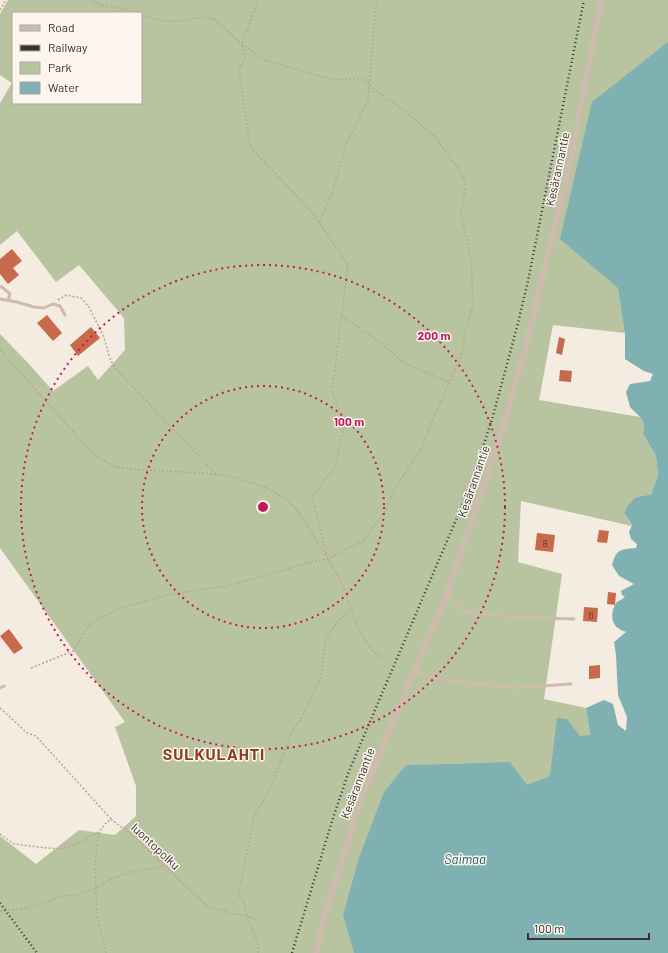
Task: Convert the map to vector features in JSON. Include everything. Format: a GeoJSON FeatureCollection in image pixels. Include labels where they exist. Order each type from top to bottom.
{"type":"FeatureCollection","features":[{"type":"Feature","properties":{"kind":"street","name":"Kesärannantie"},"geometry":{"type":"LineString","coordinates":[[316,953],[323,920],[363,794],[446,596],[502,432],[525,349],[569,169],[601,0]]}},
{"type":"Feature","properties":{"kind":"lane"},"geometry":{"type":"LineString","coordinates":[[0,287],[10,294],[8,300]]}},
{"type":"Feature","properties":{"kind":"lane"},"geometry":{"type":"LineString","coordinates":[[0,299],[44,308],[53,304],[60,306],[65,315]]}},
{"type":"Feature","properties":{"kind":"lane"},"geometry":{"type":"LineString","coordinates":[[446,596],[466,612],[514,617],[574,619]]}},
{"type":"Feature","properties":{"kind":"lane"},"geometry":{"type":"LineString","coordinates":[[414,672],[445,680],[515,688],[571,684]]}},
{"type":"Feature","properties":{"kind":"lane"},"geometry":{"type":"LineString","coordinates":[[0,688],[4,686]]}},
{"type":"Feature","properties":{"kind":"path"},"geometry":{"type":"LineString","coordinates":[[0,10],[6,0]]}},
{"type":"Feature","properties":{"kind":"path"},"geometry":{"type":"LineString","coordinates":[[92,0],[101,6],[118,7],[133,12]]}},
{"type":"Feature","properties":{"kind":"path"},"geometry":{"type":"LineString","coordinates":[[258,0],[242,44],[245,57],[240,69],[250,147],[312,212],[348,266],[332,392],[344,424],[335,467],[312,497],[328,559]]}},
{"type":"Feature","properties":{"kind":"path"},"geometry":{"type":"LineString","coordinates":[[319,223],[333,190],[346,145],[368,101],[377,0]]}},
{"type":"Feature","properties":{"kind":"path"},"geometry":{"type":"LineString","coordinates":[[31,668],[73,651],[89,625],[121,608],[167,595],[226,586],[277,573],[307,563],[328,559],[364,540],[385,511],[391,495],[421,449],[462,354],[465,334],[474,304],[471,259],[461,214],[466,183],[459,169],[435,137],[400,107],[380,94],[363,78],[334,80],[264,60],[242,44],[214,19],[208,17],[177,21],[157,20],[142,15]]}},
{"type":"Feature","properties":{"kind":"path"},"geometry":{"type":"LineString","coordinates":[[53,304],[66,295],[81,298],[89,307],[100,327],[111,361],[117,370],[216,474]]}},
{"type":"Feature","properties":{"kind":"path"},"geometry":{"type":"LineString","coordinates":[[342,316],[377,340],[404,363],[450,383]]}},
{"type":"Feature","properties":{"kind":"path"},"geometry":{"type":"LineString","coordinates":[[0,350],[85,446],[99,458],[116,467],[216,474],[237,478],[267,488],[285,498],[303,519],[328,559],[342,584],[358,628],[371,649],[386,661]]}},
{"type":"Feature","properties":{"kind":"path"},"geometry":{"type":"LineString","coordinates":[[258,953],[258,943],[247,916],[244,901],[238,895],[254,818],[272,784],[292,732],[302,717],[322,676],[326,638],[339,620],[351,609]]}},
{"type":"Feature","properties":{"kind":"path","name":"luontopolku"},"geometry":{"type":"LineString","coordinates":[[0,708],[27,732],[36,736],[110,819],[130,833],[207,906],[234,914],[247,916],[260,921]]}},
{"type":"Feature","properties":{"kind":"path"},"geometry":{"type":"LineString","coordinates":[[106,953],[97,916],[95,868],[97,842],[100,831],[104,824],[110,819]]}},
{"type":"Feature","properties":{"kind":"path"},"geometry":{"type":"LineString","coordinates":[[0,834],[14,844],[63,849],[100,831]]}},
{"type":"Feature","properties":{"kind":"path"},"geometry":{"type":"LineString","coordinates":[[0,911],[22,909],[62,896],[79,895],[109,880],[132,872],[165,866]]}},
{"type":"Feature","properties":{"kind":"green space"},"geometry":{"type":"Polygon","coordinates":[[[8,0],[668,0],[668,367],[644,371],[625,359],[625,333],[553,325],[539,400],[640,417],[644,423],[643,434],[656,456],[658,475],[651,495],[637,497],[631,501],[624,513],[632,526],[521,501],[518,562],[562,574],[544,699],[586,708],[590,735],[465,953],[0,953],[0,836],[36,864],[79,830],[115,835],[136,816],[136,786],[115,727],[125,722],[0,548],[0,334],[53,391],[88,366],[98,380],[125,350],[124,318],[79,265],[56,282],[17,231],[0,245],[0,103],[12,83],[0,75],[0,14],[8,0]]]}},
{"type":"Feature","properties":{"kind":"water","name":"Saimaa"},"geometry":{"type":"Polygon","coordinates":[[[668,42],[668,953],[354,953],[343,915],[359,858],[384,792],[406,765],[510,762],[527,785],[550,776],[557,718],[567,719],[580,736],[590,735],[586,708],[604,700],[613,704],[618,725],[626,731],[627,717],[618,695],[614,642],[626,632],[615,626],[612,616],[617,602],[625,597],[622,595],[621,591],[634,584],[619,576],[612,565],[616,555],[620,551],[636,548],[637,544],[631,539],[629,532],[632,525],[624,513],[631,501],[637,497],[651,495],[658,475],[656,456],[643,434],[644,423],[630,407],[626,392],[630,384],[650,381],[653,374],[644,371],[625,359],[625,333],[618,288],[560,239],[592,102],[668,42]]]}},
{"type":"Feature","properties":{"kind":"building"},"geometry":{"type":"Polygon","coordinates":[[[12,249],[22,261],[13,268],[19,275],[8,284],[0,274],[0,259],[12,249]]]}},
{"type":"Feature","properties":{"kind":"building"},"geometry":{"type":"Polygon","coordinates":[[[47,315],[62,333],[53,341],[37,323],[47,315]]]}},
{"type":"Feature","properties":{"kind":"building"},"geometry":{"type":"Polygon","coordinates":[[[91,327],[100,338],[78,356],[70,345],[91,327]]]}},
{"type":"Feature","properties":{"kind":"building"},"geometry":{"type":"Polygon","coordinates":[[[559,337],[565,339],[562,355],[556,353],[559,337]]]}},
{"type":"Feature","properties":{"kind":"building"},"geometry":{"type":"Polygon","coordinates":[[[560,370],[572,371],[571,382],[559,381],[560,370]]]}},
{"type":"Feature","properties":{"kind":"building"},"geometry":{"type":"Polygon","coordinates":[[[599,530],[609,531],[607,543],[597,542],[599,530]]]}},
{"type":"Feature","properties":{"kind":"building"},"geometry":{"type":"Polygon","coordinates":[[[537,533],[555,535],[553,552],[535,550],[537,533]]]}},
{"type":"Feature","properties":{"kind":"building"},"geometry":{"type":"Polygon","coordinates":[[[608,592],[616,593],[615,605],[607,604],[608,592]]]}},
{"type":"Feature","properties":{"kind":"building"},"geometry":{"type":"Polygon","coordinates":[[[584,607],[598,608],[597,622],[583,621],[584,607]]]}},
{"type":"Feature","properties":{"kind":"building"},"geometry":{"type":"Polygon","coordinates":[[[9,629],[23,648],[14,654],[0,636],[9,629]]]}},
{"type":"Feature","properties":{"kind":"building"},"geometry":{"type":"Polygon","coordinates":[[[600,665],[600,678],[589,679],[589,666],[600,665]]]}},
{"type":"Feature","properties":{"kind":"railway"},"geometry":{"type":"LineString","coordinates":[[292,953],[333,818],[349,771],[470,487],[493,416],[528,281],[584,0]]}},
{"type":"Feature","properties":{"kind":"railway"},"geometry":{"type":"LineString","coordinates":[[0,903],[37,953]]}},
{"type":"Feature","properties":{"kind":"district","name":"SULKULAHTI"},"geometry":{"type":"Point","coordinates":[214,753]}}]}
